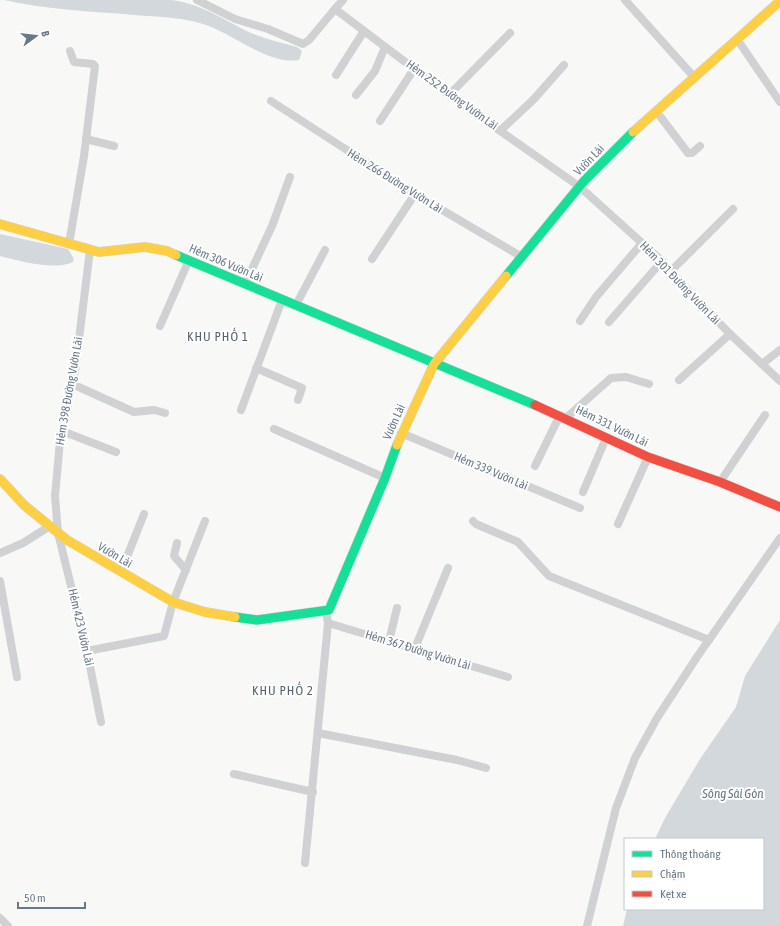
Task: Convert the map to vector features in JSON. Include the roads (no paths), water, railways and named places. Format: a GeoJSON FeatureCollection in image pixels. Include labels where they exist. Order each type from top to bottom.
{"type":"FeatureCollection","features":[{"type":"Feature","properties":{"kind":"main road","name":"Vườn Lài"},"geometry":{"type":"LineString","coordinates":[[0,479],[24,505],[58,533],[173,602],[206,612],[257,620],[326,611],[330,609],[401,433],[434,364],[580,186],[656,112],[780,0]]}},
{"type":"Feature","properties":{"kind":"main road","name":"Hẻm 306 Vườn Lài"},"geometry":{"type":"LineString","coordinates":[[0,224],[99,252],[145,247],[167,251],[434,364]]}},
{"type":"Feature","properties":{"kind":"main road","name":"Hẻm 331 Vườn Lài"},"geometry":{"type":"LineString","coordinates":[[434,364],[563,417],[648,457],[720,482],[780,507]]}},
{"type":"Feature","properties":{"kind":"street"},"geometry":{"type":"LineString","coordinates":[[197,0],[235,19],[268,29],[303,44],[309,40],[343,0]]}},
{"type":"Feature","properties":{"kind":"street"},"geometry":{"type":"LineString","coordinates":[[625,0],[694,77]]}},
{"type":"Feature","properties":{"kind":"street","name":"Hẻm 252 Đường Vườn Lài"},"geometry":{"type":"LineString","coordinates":[[335,9],[449,95],[580,186]]}},
{"type":"Feature","properties":{"kind":"street"},"geometry":{"type":"LineString","coordinates":[[336,75],[364,31]]}},
{"type":"Feature","properties":{"kind":"street"},"geometry":{"type":"LineString","coordinates":[[449,95],[510,33]]}},
{"type":"Feature","properties":{"kind":"street"},"geometry":{"type":"LineString","coordinates":[[737,39],[780,102]]}},
{"type":"Feature","properties":{"kind":"street"},"geometry":{"type":"LineString","coordinates":[[356,95],[375,71],[385,47]]}},
{"type":"Feature","properties":{"kind":"street"},"geometry":{"type":"LineString","coordinates":[[69,244],[86,139],[95,66],[93,64],[74,62],[70,51]]}},
{"type":"Feature","properties":{"kind":"street"},"geometry":{"type":"LineString","coordinates":[[501,130],[534,99],[564,65]]}},
{"type":"Feature","properties":{"kind":"street"},"geometry":{"type":"LineString","coordinates":[[380,121],[414,69]]}},
{"type":"Feature","properties":{"kind":"street","name":"Hẻm 266 Đường Vườn Lài"},"geometry":{"type":"LineString","coordinates":[[271,102],[414,194],[522,257]]}},
{"type":"Feature","properties":{"kind":"street"},"geometry":{"type":"LineString","coordinates":[[656,112],[688,152],[692,153],[700,146]]}},
{"type":"Feature","properties":{"kind":"street"},"geometry":{"type":"LineString","coordinates":[[86,139],[114,146]]}},
{"type":"Feature","properties":{"kind":"street"},"geometry":{"type":"LineString","coordinates":[[244,284],[272,226],[290,177]]}},
{"type":"Feature","properties":{"kind":"street","name":"Hẻm 301 Đường Vườn Lài"},"geometry":{"type":"LineString","coordinates":[[580,186],[662,261],[670,272],[730,334],[780,381]]}},
{"type":"Feature","properties":{"kind":"street"},"geometry":{"type":"LineString","coordinates":[[372,258],[414,194]]}},
{"type":"Feature","properties":{"kind":"street"},"geometry":{"type":"LineString","coordinates":[[670,272],[733,209]]}},
{"type":"Feature","properties":{"kind":"street"},"geometry":{"type":"LineString","coordinates":[[580,321],[596,297],[642,243]]}},
{"type":"Feature","properties":{"kind":"street","name":"Hẻm 398 Đường Vườn Lài"},"geometry":{"type":"LineString","coordinates":[[58,533],[54,496],[62,431],[72,384],[90,250]]}},
{"type":"Feature","properties":{"kind":"street"},"geometry":{"type":"LineString","coordinates":[[296,305],[325,250]]}},
{"type":"Feature","properties":{"kind":"street"},"geometry":{"type":"LineString","coordinates":[[160,326],[189,260]]}},
{"type":"Feature","properties":{"kind":"street"},"geometry":{"type":"LineString","coordinates":[[609,322],[662,261]]}},
{"type":"Feature","properties":{"kind":"street"},"geometry":{"type":"LineString","coordinates":[[241,410],[282,300]]}},
{"type":"Feature","properties":{"kind":"street"},"geometry":{"type":"LineString","coordinates":[[679,380],[730,334]]}},
{"type":"Feature","properties":{"kind":"street"},"geometry":{"type":"LineString","coordinates":[[762,364],[780,350]]}},
{"type":"Feature","properties":{"kind":"street"},"geometry":{"type":"LineString","coordinates":[[256,368],[302,388],[298,400]]}},
{"type":"Feature","properties":{"kind":"street"},"geometry":{"type":"LineString","coordinates":[[535,466],[563,417],[611,378],[626,377],[649,384]]}},
{"type":"Feature","properties":{"kind":"street"},"geometry":{"type":"LineString","coordinates":[[72,384],[134,412],[154,410],[165,413]]}},
{"type":"Feature","properties":{"kind":"street"},"geometry":{"type":"LineString","coordinates":[[720,482],[765,415]]}},
{"type":"Feature","properties":{"kind":"street"},"geometry":{"type":"LineString","coordinates":[[274,429],[384,478]]}},
{"type":"Feature","properties":{"kind":"street"},"geometry":{"type":"LineString","coordinates":[[62,431],[116,452]]}},
{"type":"Feature","properties":{"kind":"street","name":"Hẻm 339 Vườn Lài"},"geometry":{"type":"LineString","coordinates":[[401,433],[580,508]]}},
{"type":"Feature","properties":{"kind":"street"},"geometry":{"type":"LineString","coordinates":[[583,492],[606,438]]}},
{"type":"Feature","properties":{"kind":"street"},"geometry":{"type":"LineString","coordinates":[[618,524],[648,457]]}},
{"type":"Feature","properties":{"kind":"street"},"geometry":{"type":"LineString","coordinates":[[121,572],[144,514]]}},
{"type":"Feature","properties":{"kind":"street"},"geometry":{"type":"LineString","coordinates":[[473,520],[476,524],[518,542],[548,576],[709,640]]}},
{"type":"Feature","properties":{"kind":"street"},"geometry":{"type":"LineString","coordinates":[[87,651],[164,636],[173,602],[205,521]]}},
{"type":"Feature","properties":{"kind":"street"},"geometry":{"type":"LineString","coordinates":[[0,553],[23,543],[50,526]]}},
{"type":"Feature","properties":{"kind":"street","name":"Hẻm 423 Vườn Lài"},"geometry":{"type":"LineString","coordinates":[[58,533],[87,651],[101,722]]}},
{"type":"Feature","properties":{"kind":"street"},"geometry":{"type":"LineString","coordinates":[[587,926],[616,808],[635,758],[657,718],[780,538]]}},
{"type":"Feature","properties":{"kind":"street"},"geometry":{"type":"LineString","coordinates":[[177,543],[174,556],[186,570]]}},
{"type":"Feature","properties":{"kind":"street"},"geometry":{"type":"LineString","coordinates":[[415,648],[448,568]]}},
{"type":"Feature","properties":{"kind":"street"},"geometry":{"type":"LineString","coordinates":[[0,581],[17,677]]}},
{"type":"Feature","properties":{"kind":"street"},"geometry":{"type":"LineString","coordinates":[[389,641],[398,608]]}},
{"type":"Feature","properties":{"kind":"street"},"geometry":{"type":"LineString","coordinates":[[305,863],[310,791],[318,733],[328,623],[326,611]]}},
{"type":"Feature","properties":{"kind":"street","name":"Hẻm 367 Đường Vườn Lài"},"geometry":{"type":"LineString","coordinates":[[328,623],[508,677]]}},
{"type":"Feature","properties":{"kind":"street"},"geometry":{"type":"LineString","coordinates":[[318,733],[457,760],[486,768]]}},
{"type":"Feature","properties":{"kind":"street"},"geometry":{"type":"LineString","coordinates":[[234,774],[310,791]]}},
{"type":"Feature","properties":{"kind":"street"},"geometry":{"type":"LineString","coordinates":[[0,918],[8,926]]}},
{"type":"Feature","properties":{"kind":"water"},"geometry":{"type":"Polygon","coordinates":[[[4,0],[172,0],[184,2],[215,14],[256,35],[297,47],[302,51],[299,60],[276,58],[253,49],[209,26],[191,21],[162,17],[53,8],[4,0]]]}},
{"type":"Feature","properties":{"kind":"water"},"geometry":{"type":"Polygon","coordinates":[[[0,234],[68,249],[74,259],[73,262],[56,266],[37,264],[0,256],[0,234]]]}},
{"type":"Feature","properties":{"kind":"water","name":"Sông Sài Gòn"},"geometry":{"type":"Polygon","coordinates":[[[780,620],[780,926],[623,926],[627,910],[764,910],[764,838],[655,838],[665,818],[700,759],[736,707],[745,676],[780,620]]]}},
{"type":"Feature","properties":{"kind":"district","name":"KHU PHỐ 1"},"geometry":{"type":"Point","coordinates":[218,336]}},
{"type":"Feature","properties":{"kind":"district","name":"KHU PHỐ 2"},"geometry":{"type":"Point","coordinates":[283,690]}}]}
